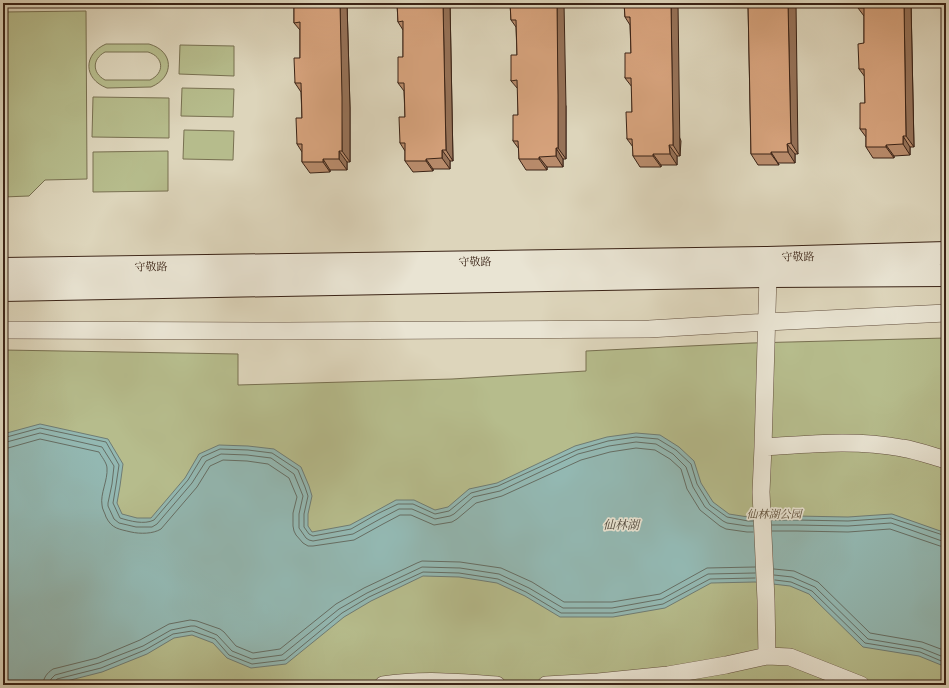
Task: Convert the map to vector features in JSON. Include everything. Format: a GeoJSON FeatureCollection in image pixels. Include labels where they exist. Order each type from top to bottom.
{"type":"FeatureCollection","features":[{"type":"Feature","properties":{"kind":"main road","name":"守敬路"},"geometry":{"type":"LineString","coordinates":[[3,269],[759,258],[946,253]]}},
{"type":"Feature","properties":{"kind":"main road","name":"守敬路"},"geometry":{"type":"LineString","coordinates":[[3,290],[946,274]]}},
{"type":"Feature","properties":{"kind":"street"},"geometry":{"type":"LineString","coordinates":[[767,656],[761,492],[768,276]]}},
{"type":"Feature","properties":{"kind":"street"},"geometry":{"type":"LineString","coordinates":[[3,330],[293,331],[641,329],[946,313]]}},
{"type":"Feature","properties":{"kind":"street"},"geometry":{"type":"LineString","coordinates":[[763,447],[828,442],[867,443],[903,448],[946,460]]}},
{"type":"Feature","properties":{"kind":"street"},"geometry":{"type":"LineString","coordinates":[[546,685],[598,682],[668,675],[767,656],[790,657],[861,685]]}},
{"type":"Feature","properties":{"kind":"street"},"geometry":{"type":"LineString","coordinates":[[383,685],[396,683],[452,682],[497,685]]}},
{"type":"Feature","properties":{"kind":"green space"},"geometry":{"type":"Polygon","coordinates":[[[86,11],[87,179],[45,180],[29,196],[3,197],[3,12],[86,11]]]}},
{"type":"Feature","properties":{"kind":"green space"},"geometry":{"type":"Polygon","coordinates":[[[106,44],[149,44],[157,47],[163,52],[167,58],[168,71],[159,83],[151,87],[107,88],[93,79],[90,73],[90,60],[98,48],[106,44]],[[105,52],[96,62],[96,70],[105,80],[150,80],[158,73],[161,65],[160,61],[153,54],[148,52],[105,52]]]}},
{"type":"Feature","properties":{"kind":"green space"},"geometry":{"type":"Polygon","coordinates":[[[180,45],[234,46],[234,76],[179,74],[180,45]]]}},
{"type":"Feature","properties":{"kind":"green space"},"geometry":{"type":"Polygon","coordinates":[[[182,88],[234,89],[233,117],[181,116],[182,88]]]}},
{"type":"Feature","properties":{"kind":"green space"},"geometry":{"type":"Polygon","coordinates":[[[93,97],[169,98],[169,138],[92,137],[93,97]]]}},
{"type":"Feature","properties":{"kind":"green space"},"geometry":{"type":"Polygon","coordinates":[[[184,130],[234,131],[233,160],[183,159],[184,130]]]}},
{"type":"Feature","properties":{"kind":"green space"},"geometry":{"type":"Polygon","coordinates":[[[168,151],[168,191],[93,192],[93,152],[168,151]]]}},
{"type":"Feature","properties":{"kind":"green space","name":"仙林湖公园"},"geometry":{"type":"Polygon","coordinates":[[[946,338],[946,685],[3,685],[3,350],[238,354],[238,385],[452,379],[586,371],[586,351],[751,343],[946,338]]]}},
{"type":"Feature","properties":{"kind":"water","name":"仙林湖"},"geometry":{"type":"Polygon","coordinates":[[[40,424],[108,439],[123,464],[117,503],[122,514],[137,518],[151,518],[185,478],[199,454],[219,445],[274,449],[301,467],[312,496],[308,514],[308,526],[312,532],[350,525],[396,500],[414,500],[435,510],[448,507],[469,489],[497,483],[575,446],[607,437],[636,433],[660,435],[679,447],[694,461],[701,483],[713,502],[729,514],[748,517],[848,517],[892,514],[946,533],[946,667],[919,656],[863,647],[809,594],[790,586],[755,582],[711,583],[665,608],[613,617],[560,617],[525,596],[497,583],[459,577],[423,576],[371,601],[344,617],[286,664],[251,668],[227,658],[213,643],[192,635],[174,638],[147,654],[102,672],[51,685],[3,685],[3,434],[40,424]]]}},
{"type":"Feature","properties":{"kind":"building"},"geometry":{"type":"Polygon","coordinates":[[[294,3],[340,3],[342,151],[339,151],[339,159],[323,159],[323,162],[302,162],[302,144],[297,144],[296,118],[302,118],[301,83],[295,83],[294,58],[300,58],[300,22],[294,23],[294,3]]]}},
{"type":"Feature","properties":{"kind":"building"},"geometry":{"type":"Polygon","coordinates":[[[397,3],[443,3],[446,150],[442,150],[442,158],[426,159],[426,161],[405,161],[405,143],[400,143],[399,117],[405,117],[404,83],[398,83],[398,57],[403,57],[403,21],[398,22],[397,3]]]}},
{"type":"Feature","properties":{"kind":"building"},"geometry":{"type":"Polygon","coordinates":[[[510,3],[557,3],[558,148],[556,148],[556,156],[539,157],[539,159],[519,159],[518,141],[513,141],[513,115],[518,115],[517,80],[511,81],[511,55],[517,55],[516,20],[511,20],[510,3]]]}},
{"type":"Feature","properties":{"kind":"building"},"geometry":{"type":"Polygon","coordinates":[[[624,3],[671,3],[673,145],[669,145],[670,154],[633,156],[632,139],[627,139],[626,112],[632,112],[631,78],[625,78],[625,53],[631,53],[630,17],[625,17],[624,3]]]}},
{"type":"Feature","properties":{"kind":"building"},"geometry":{"type":"Polygon","coordinates":[[[748,3],[788,3],[791,143],[787,144],[788,152],[751,154],[748,3]]]}},
{"type":"Feature","properties":{"kind":"building"},"geometry":{"type":"Polygon","coordinates":[[[858,3],[904,3],[906,136],[903,136],[903,144],[886,145],[886,147],[866,147],[866,129],[860,129],[860,103],[865,103],[864,69],[859,69],[858,44],[864,43],[864,8],[858,8],[858,3]]]}}]}
